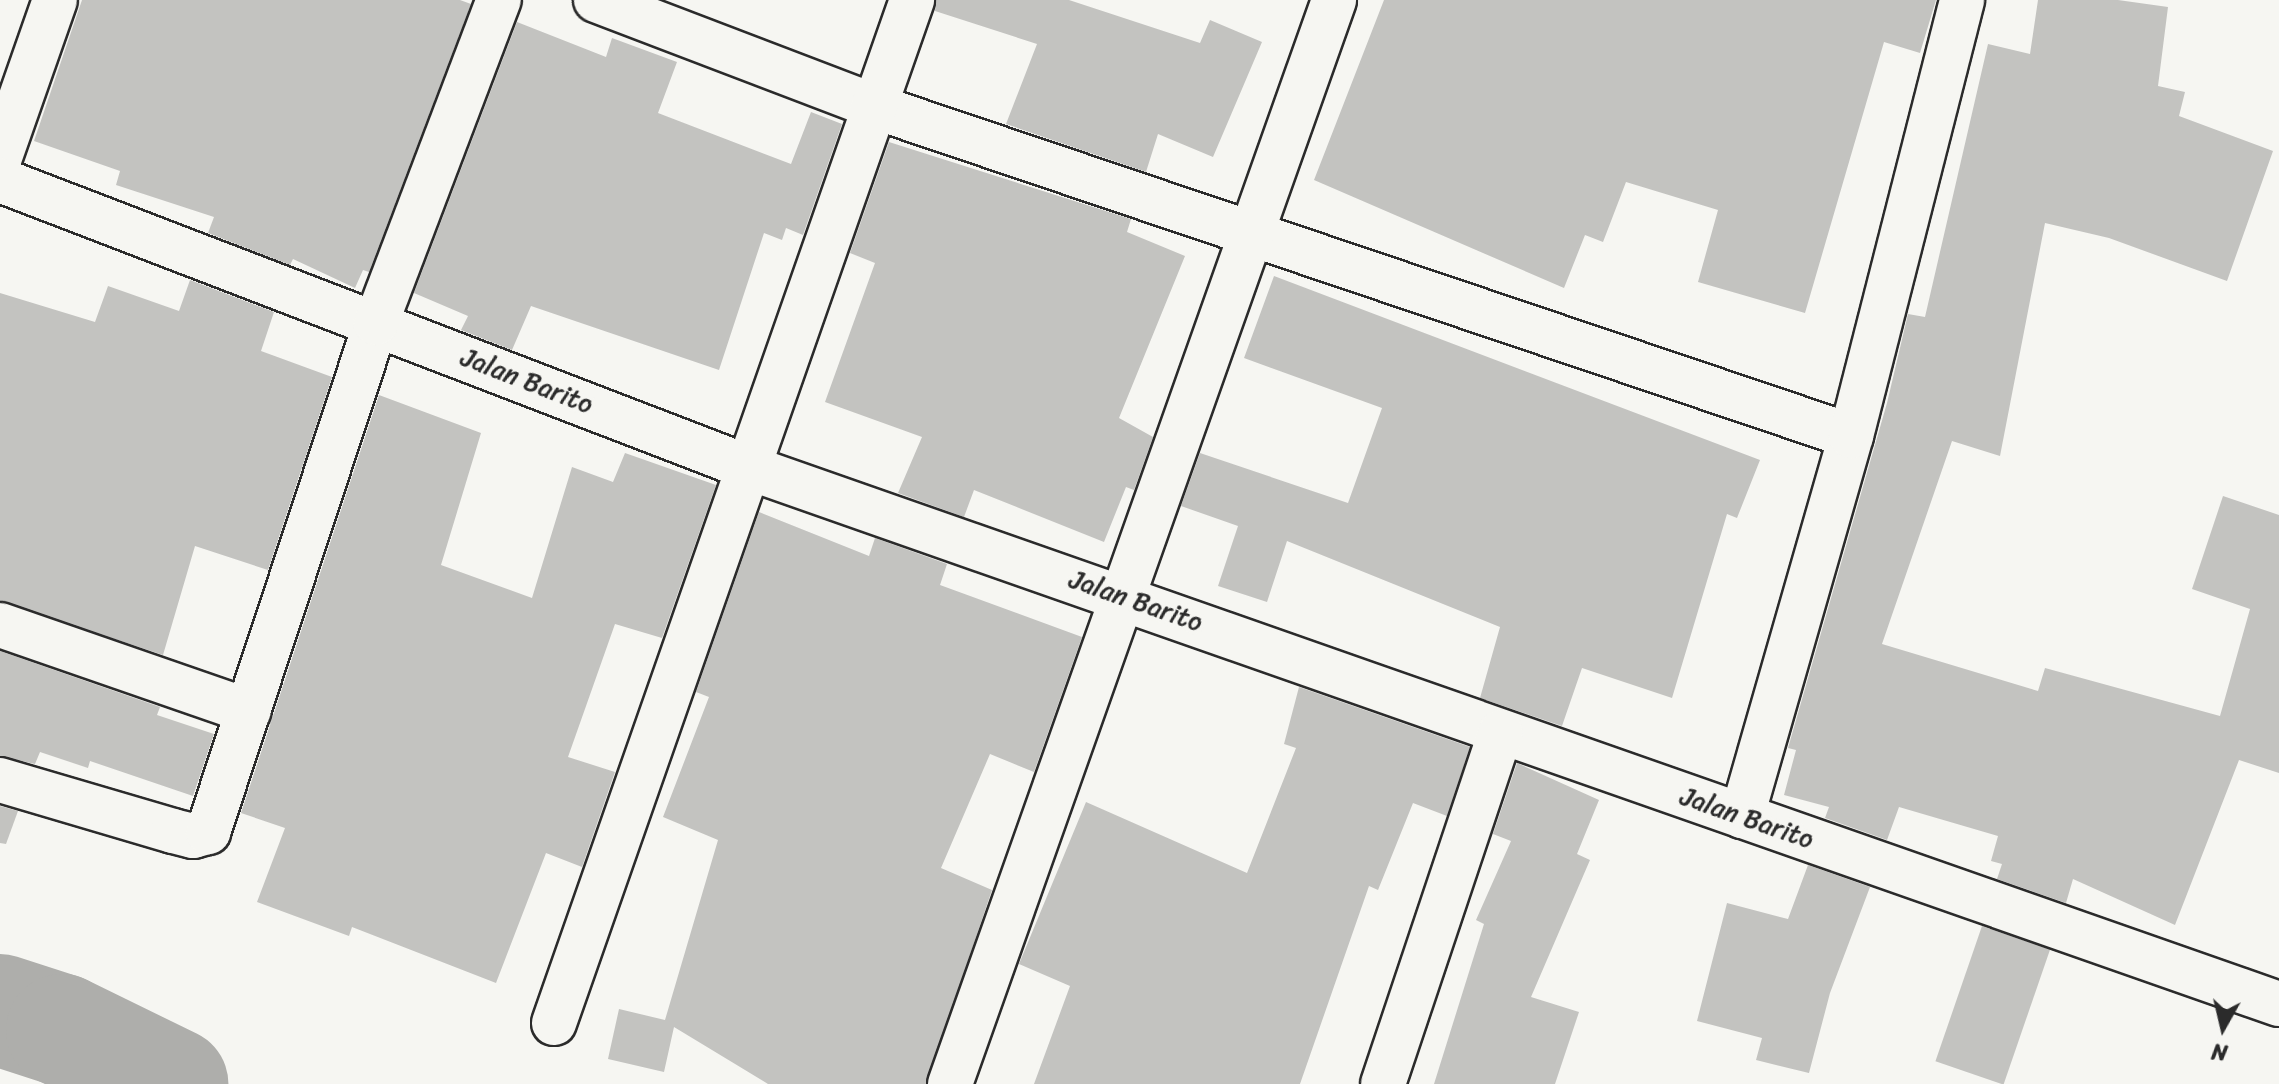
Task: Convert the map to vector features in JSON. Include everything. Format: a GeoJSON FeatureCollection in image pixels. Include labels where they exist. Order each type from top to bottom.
{"type":"FeatureCollection","features":[{"type":"Feature","properties":{"kind":"street"},"geometry":{"type":"LineString","coordinates":[[0,157],[55,0]]}},
{"type":"Feature","properties":{"kind":"street"},"geometry":{"type":"LineString","coordinates":[[0,780],[200,835],[208,832],[376,323],[499,0]]}},
{"type":"Feature","properties":{"kind":"street"},"geometry":{"type":"LineString","coordinates":[[596,0],[873,106],[1851,436]]}},
{"type":"Feature","properties":{"kind":"street"},"geometry":{"type":"LineString","coordinates":[[554,1023],[912,0]]}},
{"type":"Feature","properties":{"kind":"street"},"geometry":{"type":"LineString","coordinates":[[950,1084],[1334,0]]}},
{"type":"Feature","properties":{"kind":"street"},"geometry":{"type":"LineString","coordinates":[[1742,816],[1851,436],[1962,0]]}},
{"type":"Feature","properties":{"kind":"street","name":"Jalan Barito"},"geometry":{"type":"LineString","coordinates":[[0,180],[750,468],[2279,1004]]}},
{"type":"Feature","properties":{"kind":"street"},"geometry":{"type":"LineString","coordinates":[[0,625],[249,711]]}},
{"type":"Feature","properties":{"kind":"street"},"geometry":{"type":"LineString","coordinates":[[1383,1084],[1501,732]]}},
{"type":"Feature","properties":{"kind":"building"},"geometry":{"type":"Polygon","coordinates":[[[82,0],[460,0],[471,4],[369,272],[363,270],[355,288],[293,259],[290,265],[208,233],[214,217],[116,185],[120,171],[34,141],[82,0]]]}},
{"type":"Feature","properties":{"kind":"building"},"geometry":{"type":"Polygon","coordinates":[[[936,0],[1069,0],[1200,43],[1210,20],[1262,42],[1213,157],[1158,134],[1146,172],[1006,124],[1037,44],[935,11],[936,0]]]}},
{"type":"Feature","properties":{"kind":"building"},"geometry":{"type":"Polygon","coordinates":[[[1384,0],[1936,0],[1920,53],[1884,42],[1805,313],[1698,282],[1718,210],[1626,182],[1603,242],[1585,235],[1564,288],[1314,180],[1384,0]]]}},
{"type":"Feature","properties":{"kind":"building"},"geometry":{"type":"Polygon","coordinates":[[[2038,0],[2118,0],[2168,7],[2158,86],[2185,92],[2179,116],[2273,151],[2227,281],[2109,238],[2045,223],[2000,456],[1952,441],[1882,644],[2038,691],[2045,668],[2220,716],[2250,609],[2192,589],[2223,496],[2279,515],[2279,773],[2239,760],[2175,925],[2073,879],[2066,903],[1997,879],[2002,864],[1991,861],[1998,836],[1899,807],[1887,840],[1825,818],[1829,807],[1784,795],[1796,750],[1788,748],[1887,403],[1908,314],[1925,317],[1988,44],[2030,54],[2038,0]]]}},
{"type":"Feature","properties":{"kind":"building"},"geometry":{"type":"Polygon","coordinates":[[[517,22],[606,57],[612,38],[677,62],[658,113],[791,164],[811,112],[842,124],[803,235],[786,228],[782,240],[764,233],[719,370],[531,306],[512,350],[461,330],[468,316],[414,293],[517,22]]]}},
{"type":"Feature","properties":{"kind":"building"},"geometry":{"type":"Polygon","coordinates":[[[889,142],[1131,219],[1127,232],[1185,256],[1119,418],[1153,437],[1134,490],[1126,487],[1104,542],[974,490],[964,517],[898,493],[922,437],[825,402],[875,263],[850,253],[889,142]]]}},
{"type":"Feature","properties":{"kind":"building"},"geometry":{"type":"Polygon","coordinates":[[[1274,276],[1760,460],[1737,518],[1727,514],[1672,698],[1582,668],[1562,726],[1480,698],[1500,627],[1287,541],[1267,602],[1218,586],[1238,526],[1181,506],[1200,453],[1348,503],[1382,408],[1244,358],[1274,276]]]}},
{"type":"Feature","properties":{"kind":"building"},"geometry":{"type":"Polygon","coordinates":[[[190,280],[274,312],[261,351],[332,377],[268,570],[195,546],[163,655],[0,601],[0,293],[95,322],[108,286],[179,311],[190,280]]]}},
{"type":"Feature","properties":{"kind":"building"},"geometry":{"type":"Polygon","coordinates":[[[379,395],[481,433],[441,565],[532,598],[572,467],[613,482],[625,453],[716,485],[662,638],[615,624],[568,757],[615,772],[582,867],[546,853],[496,983],[352,927],[349,936],[257,902],[285,828],[241,813],[379,395]]]}},
{"type":"Feature","properties":{"kind":"building"},"geometry":{"type":"Polygon","coordinates":[[[759,512],[869,556],[875,538],[947,564],[940,585],[1082,637],[1034,772],[990,754],[941,868],[992,890],[926,1084],[768,1084],[674,1027],[664,1072],[608,1059],[619,1009],[665,1020],[718,840],[663,817],[709,697],[696,692],[759,512]]]}},
{"type":"Feature","properties":{"kind":"building"},"geometry":{"type":"Polygon","coordinates":[[[0,651],[160,707],[157,715],[214,734],[193,796],[90,761],[88,768],[40,752],[35,764],[0,756],[0,651]]]}},
{"type":"Feature","properties":{"kind":"building"},"geometry":{"type":"Polygon","coordinates":[[[1299,687],[1470,747],[1447,816],[1413,803],[1378,890],[1369,886],[1300,1084],[1034,1084],[1070,986],[1019,964],[1086,802],[1247,873],[1296,748],[1284,744],[1299,687]]]}},
{"type":"Feature","properties":{"kind":"building"},"geometry":{"type":"Polygon","coordinates":[[[1517,763],[1599,800],[1577,854],[1590,860],[1531,997],[1579,1012],[1555,1084],[1434,1084],[1484,924],[1476,920],[1511,841],[1493,834],[1517,763]]]}},
{"type":"Feature","properties":{"kind":"building"},"geometry":{"type":"Polygon","coordinates":[[[0,806],[18,811],[6,844],[0,843],[0,806]]]}},
{"type":"Feature","properties":{"kind":"building"},"geometry":{"type":"Polygon","coordinates":[[[1808,865],[1870,887],[1830,993],[1809,1073],[1756,1060],[1762,1038],[1697,1021],[1727,903],[1788,919],[1808,865]]]}},
{"type":"Feature","properties":{"kind":"building"},"geometry":{"type":"Polygon","coordinates":[[[1982,926],[2050,949],[2004,1084],[1935,1061],[1982,926]]]}},
{"type":"Feature","properties":{"kind":"waterway"},"geometry":{"type":"LineString","coordinates":[[0,1010],[62,1030],[172,1084]]}}]}
